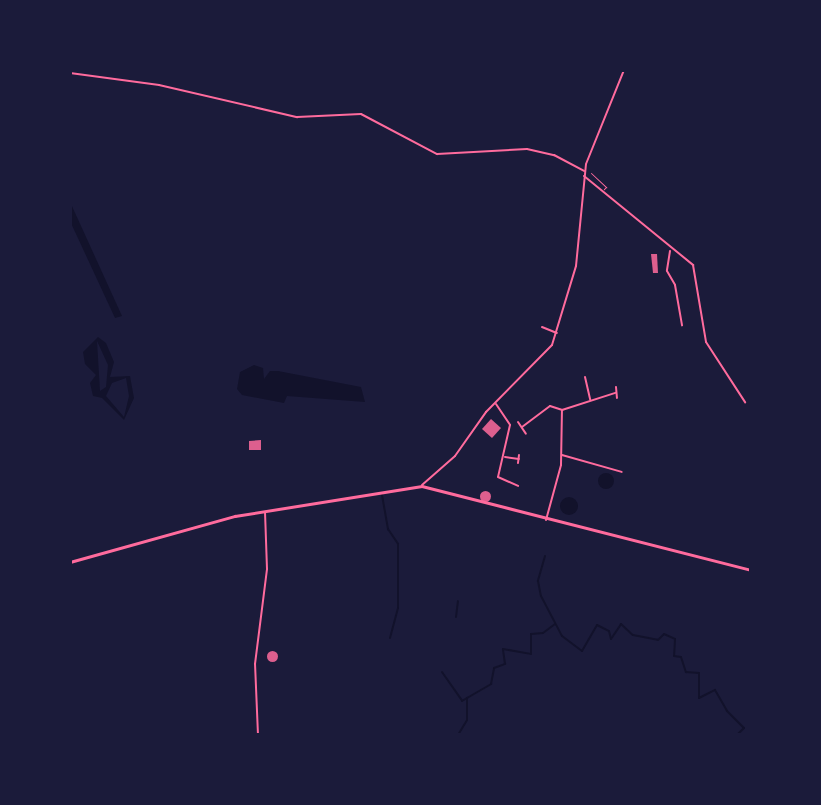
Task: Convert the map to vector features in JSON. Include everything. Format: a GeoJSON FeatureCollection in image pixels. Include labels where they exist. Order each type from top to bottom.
{"type":"FeatureCollection","features":[{"type":"Feature","properties":{"kind":"main road"},"geometry":{"type":"LineString","coordinates":[[70,562],[149,537],[265,512],[422,486],[665,551],[751,570]]}},
{"type":"Feature","properties":{"kind":"street"},"geometry":{"type":"LineString","coordinates":[[422,486],[455,456],[495,403],[541,360],[557,333],[576,266],[584,171],[624,70]]}},
{"type":"Feature","properties":{"kind":"street"},"geometry":{"type":"LineString","coordinates":[[70,73],[159,85],[297,117],[361,114],[437,154],[527,149],[548,153],[584,171]]}},
{"type":"Feature","properties":{"kind":"street"},"geometry":{"type":"LineString","coordinates":[[584,176],[604,189],[670,250],[688,259],[697,271],[706,342],[745,402]]}},
{"type":"Feature","properties":{"kind":"street"},"geometry":{"type":"LineString","coordinates":[[670,250],[667,271],[675,285],[682,325]]}},
{"type":"Feature","properties":{"kind":"street"},"geometry":{"type":"LineString","coordinates":[[542,327],[557,333]]}},
{"type":"Feature","properties":{"kind":"street"},"geometry":{"type":"LineString","coordinates":[[585,377],[591,400]]}},
{"type":"Feature","properties":{"kind":"street"},"geometry":{"type":"LineString","coordinates":[[616,387],[617,398]]}},
{"type":"Feature","properties":{"kind":"street"},"geometry":{"type":"LineString","coordinates":[[522,427],[550,406],[562,410],[615,393]]}},
{"type":"Feature","properties":{"kind":"street"},"geometry":{"type":"LineString","coordinates":[[495,403],[510,425],[498,477],[519,486]]}},
{"type":"Feature","properties":{"kind":"street"},"geometry":{"type":"LineString","coordinates":[[546,520],[561,455],[562,410]]}},
{"type":"Feature","properties":{"kind":"street"},"geometry":{"type":"LineString","coordinates":[[519,422],[526,434]]}},
{"type":"Feature","properties":{"kind":"street"},"geometry":{"type":"LineString","coordinates":[[561,455],[622,472]]}},
{"type":"Feature","properties":{"kind":"street"},"geometry":{"type":"LineString","coordinates":[[503,457],[519,459]]}},
{"type":"Feature","properties":{"kind":"street"},"geometry":{"type":"LineString","coordinates":[[617,471],[618,466]]}},
{"type":"Feature","properties":{"kind":"street"},"geometry":{"type":"LineString","coordinates":[[258,735],[255,664],[267,569],[265,512]]}},
{"type":"Feature","properties":{"kind":"lane"},"geometry":{"type":"LineString","coordinates":[[590,173],[606,187],[604,189]]}},
{"type":"Feature","properties":{"kind":"shaded area"},"geometry":{"type":"Polygon","coordinates":[[[70,204],[122,316],[115,318],[70,221],[70,204]]]}},
{"type":"Feature","properties":{"kind":"shaded area"},"geometry":{"type":"Polygon","coordinates":[[[98,337],[106,343],[114,362],[110,377],[130,376],[134,398],[124,420],[102,398],[93,396],[90,383],[96,375],[85,364],[83,352],[98,337]],[[97,341],[100,391],[106,387],[108,365],[97,341]],[[126,378],[112,383],[106,396],[124,417],[129,396],[126,378]]]}},
{"type":"Feature","properties":{"kind":"shaded area"},"geometry":{"type":"Polygon","coordinates":[[[254,365],[263,368],[264,379],[270,371],[278,371],[361,387],[365,402],[287,396],[284,403],[242,395],[237,389],[240,372],[254,365]]]}},
{"type":"Feature","properties":{"kind":"shaded area"},"geometry":{"type":"Polygon","coordinates":[[[603,473],[609,473],[614,481],[612,487],[603,489],[598,484],[598,478],[603,473]]]}},
{"type":"Feature","properties":{"kind":"shaded area"},"geometry":{"type":"Polygon","coordinates":[[[569,497],[575,500],[578,506],[575,512],[569,515],[563,512],[560,506],[563,500],[569,497]]]}},
{"type":"Feature","properties":{"kind":"building"},"geometry":{"type":"Polygon","coordinates":[[[651,254],[657,254],[658,273],[653,273],[651,254]]]}},
{"type":"Feature","properties":{"kind":"building"},"geometry":{"type":"Polygon","coordinates":[[[491,419],[501,428],[492,438],[482,429],[491,419]]]}},
{"type":"Feature","properties":{"kind":"building"},"geometry":{"type":"Polygon","coordinates":[[[261,440],[261,450],[249,450],[249,441],[261,440]]]}},
{"type":"Feature","properties":{"kind":"building"},"geometry":{"type":"Polygon","coordinates":[[[485,491],[489,492],[489,500],[485,501],[481,500],[480,496],[481,492],[485,491]]]}},
{"type":"Feature","properties":{"kind":"building"},"geometry":{"type":"Polygon","coordinates":[[[272,651],[276,652],[276,660],[272,661],[268,660],[267,656],[268,652],[272,651]]]}},
{"type":"Feature","properties":{"kind":"waterway"},"geometry":{"type":"LineString","coordinates":[[382,495],[388,529],[398,544],[398,608],[390,638]]}},
{"type":"Feature","properties":{"kind":"waterway"},"geometry":{"type":"LineString","coordinates":[[545,556],[538,581],[541,596],[562,636],[582,651],[597,625],[609,631],[611,639],[621,624],[633,635],[658,640],[664,634],[675,639],[674,656],[681,657],[686,672],[699,673],[699,698],[715,690],[727,711],[744,728],[737,735]]}},
{"type":"Feature","properties":{"kind":"waterway"},"geometry":{"type":"LineString","coordinates":[[456,617],[458,601]]}},
{"type":"Feature","properties":{"kind":"waterway"},"geometry":{"type":"LineString","coordinates":[[458,735],[467,720],[467,698],[491,684],[494,668],[505,664],[503,649],[531,654],[531,634],[543,633],[555,624]]}},
{"type":"Feature","properties":{"kind":"waterway"},"geometry":{"type":"LineString","coordinates":[[442,672],[462,701],[467,698]]}}]}
